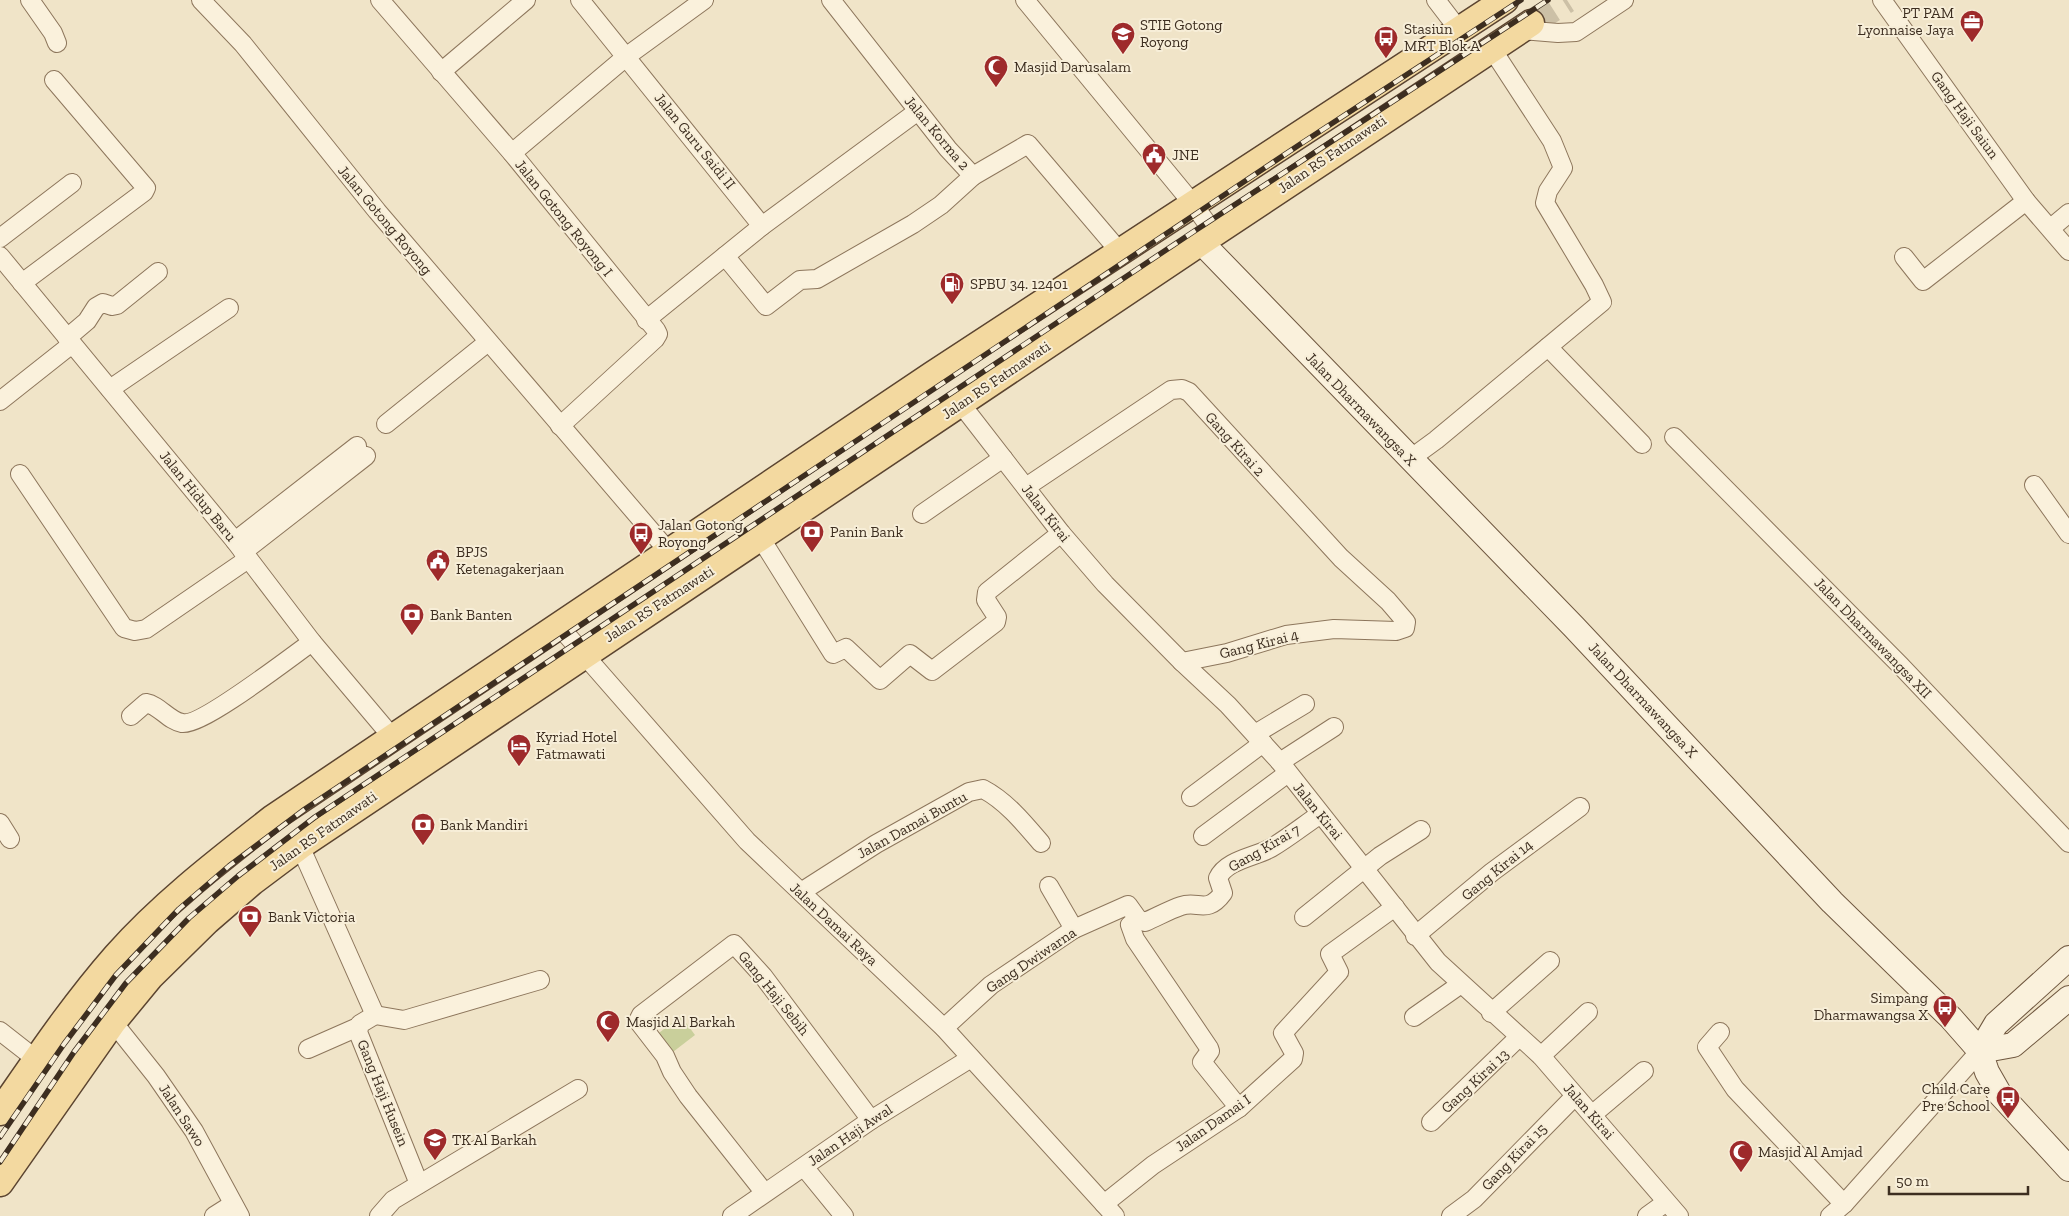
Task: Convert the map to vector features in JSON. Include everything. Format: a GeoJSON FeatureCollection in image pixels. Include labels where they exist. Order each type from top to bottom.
{"type":"FeatureCollection","features":[{"type":"Feature","properties":{"kind":"main road"},"geometry":{"type":"LineString","coordinates":[[0,1112],[73,1009],[110,964],[154,917],[273,818],[1120,252],[1505,0]]}},
{"type":"Feature","properties":{"kind":"main road","name":"Jalan RS Fatmawati"},"geometry":{"type":"LineString","coordinates":[[0,1183],[113,1022],[150,977],[207,921],[252,882],[300,846],[583,654],[1526,26]]}},
{"type":"Feature","properties":{"kind":"street"},"geometry":{"type":"LineString","coordinates":[[30,0],[53,33],[57,43]]}},
{"type":"Feature","properties":{"kind":"street","name":"Jalan Gotong Royong I"},"geometry":{"type":"LineString","coordinates":[[380,0],[512,153],[658,334],[655,339],[560,426]]}},
{"type":"Feature","properties":{"kind":"street"},"geometry":{"type":"LineString","coordinates":[[441,72],[526,0]]}},
{"type":"Feature","properties":{"kind":"street","name":"Jalan Guru Saidi II"},"geometry":{"type":"LineString","coordinates":[[580,0],[762,226]]}},
{"type":"Feature","properties":{"kind":"street"},"geometry":{"type":"LineString","coordinates":[[512,153],[627,56],[704,0]]}},
{"type":"Feature","properties":{"kind":"street","name":"Jalan Korma 2"},"geometry":{"type":"LineString","coordinates":[[831,0],[948,149],[973,176],[1028,144],[1120,252]]}},
{"type":"Feature","properties":{"kind":"street"},"geometry":{"type":"LineString","coordinates":[[1025,0],[1193,204],[1207,237]]}},
{"type":"Feature","properties":{"kind":"street"},"geometry":{"type":"LineString","coordinates":[[1436,0],[1459,30]]}},
{"type":"Feature","properties":{"kind":"street","name":"Jalan RS Fatmawati"},"geometry":{"type":"LineString","coordinates":[[1526,26],[1558,33],[1576,32],[1624,0]]}},
{"type":"Feature","properties":{"kind":"street","name":"Gang Haji Saiun"},"geometry":{"type":"LineString","coordinates":[[1882,0],[2026,201],[2069,251]]}},
{"type":"Feature","properties":{"kind":"street","name":"Jalan Gotong Royong"},"geometry":{"type":"LineString","coordinates":[[211,3],[377,211],[669,552]]}},
{"type":"Feature","properties":{"kind":"street"},"geometry":{"type":"LineString","coordinates":[[1410,459],[1436,440],[1602,302],[1594,285],[1545,203],[1548,191],[1563,168],[1552,142],[1492,49]]}},
{"type":"Feature","properties":{"kind":"street"},"geometry":{"type":"LineString","coordinates":[[22,283],[136,198],[146,188],[54,80]]}},
{"type":"Feature","properties":{"kind":"street"},"geometry":{"type":"LineString","coordinates":[[646,320],[762,226],[918,111]]}},
{"type":"Feature","properties":{"kind":"street"},"geometry":{"type":"LineString","coordinates":[[725,256],[766,306],[800,280],[817,279],[913,224],[941,205],[973,176]]}},
{"type":"Feature","properties":{"kind":"street"},"geometry":{"type":"LineString","coordinates":[[0,238],[72,183]]}},
{"type":"Feature","properties":{"kind":"street"},"geometry":{"type":"LineString","coordinates":[[1904,257],[1924,281],[2026,201]]}},
{"type":"Feature","properties":{"kind":"street"},"geometry":{"type":"LineString","coordinates":[[2050,228],[2069,213]]}},
{"type":"Feature","properties":{"kind":"street","name":"Jalan Dharmawangsa X"},"geometry":{"type":"LineString","coordinates":[[1207,237],[1410,459],[1574,627],[1832,902],[1951,1018],[1980,1051],[1987,1072],[1999,1093],[2069,1169]]}},
{"type":"Feature","properties":{"kind":"street","name":"Jalan Hidup Baru"},"geometry":{"type":"LineString","coordinates":[[0,256],[242,551],[312,642],[393,738]]}},
{"type":"Feature","properties":{"kind":"street"},"geometry":{"type":"LineString","coordinates":[[0,401],[69,341],[87,321],[96,307],[103,303],[112,306],[117,305],[158,272]]}},
{"type":"Feature","properties":{"kind":"street"},"geometry":{"type":"LineString","coordinates":[[110,389],[229,308]]}},
{"type":"Feature","properties":{"kind":"street"},"geometry":{"type":"LineString","coordinates":[[386,424],[488,342]]}},
{"type":"Feature","properties":{"kind":"street"},"geometry":{"type":"LineString","coordinates":[[1548,347],[1642,444]]}},
{"type":"Feature","properties":{"kind":"street","name":"Gang Kirai 2"},"geometry":{"type":"LineString","coordinates":[[1026,487],[1171,390],[1182,389],[1189,392],[1341,558],[1399,613],[1406,625],[1396,631]]}},
{"type":"Feature","properties":{"kind":"street","name":"Jalan Kirai"},"geometry":{"type":"LineString","coordinates":[[961,404],[1061,533],[1105,584],[1182,662],[1228,705],[1284,768],[1319,815],[1395,907],[1415,936],[1491,1013],[1541,1056],[1679,1216]]}},
{"type":"Feature","properties":{"kind":"street","name":"Jalan Dharmawangsa XII"},"geometry":{"type":"LineString","coordinates":[[1674,437],[1900,665],[2069,843]]}},
{"type":"Feature","properties":{"kind":"street"},"geometry":{"type":"LineString","coordinates":[[20,474],[124,628],[130,630],[146,629],[362,451]]}},
{"type":"Feature","properties":{"kind":"street"},"geometry":{"type":"LineString","coordinates":[[922,514],[1004,458]]}},
{"type":"Feature","properties":{"kind":"street"},"geometry":{"type":"LineString","coordinates":[[2034,485],[2069,534]]}},
{"type":"Feature","properties":{"kind":"street"},"geometry":{"type":"LineString","coordinates":[[760,537],[833,654],[846,648],[880,680],[910,654],[932,671],[996,622],[997,616],[986,600],[987,592],[1061,533]]}},
{"type":"Feature","properties":{"kind":"street","name":"Jalan Damai Raya"},"geometry":{"type":"LineString","coordinates":[[559,626],[746,841],[944,1028],[1109,1210]]}},
{"type":"Feature","properties":{"kind":"street","name":"Gang Kirai 4"},"geometry":{"type":"LineString","coordinates":[[1182,662],[1227,653],[1286,635],[1334,629],[1396,631]]}},
{"type":"Feature","properties":{"kind":"street"},"geometry":{"type":"LineString","coordinates":[[131,716],[143,705],[150,704],[182,724],[194,722],[228,702],[312,642]]}},
{"type":"Feature","properties":{"kind":"street"},"geometry":{"type":"LineString","coordinates":[[1191,797],[1259,739],[1305,704]]}},
{"type":"Feature","properties":{"kind":"street"},"geometry":{"type":"LineString","coordinates":[[1203,836],[1334,727]]}},
{"type":"Feature","properties":{"kind":"street","name":"Jalan Damai Buntu"},"geometry":{"type":"LineString","coordinates":[[801,892],[876,844],[969,792],[983,789],[993,794],[1016,815],[1041,843]]}},
{"type":"Feature","properties":{"kind":"street","name":"Gang Kirai 14"},"geometry":{"type":"LineString","coordinates":[[1415,936],[1492,872],[1580,806]]}},
{"type":"Feature","properties":{"kind":"street","name":"Gang Kirai 7"},"geometry":{"type":"LineString","coordinates":[[1138,919],[1145,922],[1179,906],[1210,904],[1223,893],[1218,878],[1220,874],[1243,859],[1270,849],[1319,815]]}},
{"type":"Feature","properties":{"kind":"street"},"geometry":{"type":"LineString","coordinates":[[0,823],[10,839]]}},
{"type":"Feature","properties":{"kind":"street"},"geometry":{"type":"LineString","coordinates":[[1304,917],[1380,856],[1421,830]]}},
{"type":"Feature","properties":{"kind":"street"},"geometry":{"type":"LineString","coordinates":[[300,846],[376,1014],[404,1020],[540,980]]}},
{"type":"Feature","properties":{"kind":"street"},"geometry":{"type":"LineString","coordinates":[[1049,886],[1074,929]]}},
{"type":"Feature","properties":{"kind":"street","name":"Gang Dwiwarna"},"geometry":{"type":"LineString","coordinates":[[944,1028],[991,985],[1074,929],[1128,905],[1138,919]]}},
{"type":"Feature","properties":{"kind":"street","name":"Jalan Damai I"},"geometry":{"type":"LineString","coordinates":[[1109,1210],[1153,1165],[1240,1108],[1294,1059],[1294,1053],[1283,1033],[1339,972],[1330,954],[1395,907]]}},
{"type":"Feature","properties":{"kind":"street"},"geometry":{"type":"LineString","coordinates":[[1138,919],[1130,925],[1135,939],[1210,1048],[1210,1052],[1202,1062],[1240,1108]]}},
{"type":"Feature","properties":{"kind":"street","name":"Gang Haji Sebih"},"geometry":{"type":"LineString","coordinates":[[764,1192],[688,1096],[672,1072],[665,1056],[638,1020],[641,1015],[734,944],[763,976],[871,1120]]}},
{"type":"Feature","properties":{"kind":"street"},"geometry":{"type":"LineString","coordinates":[[1830,1216],[1844,1204],[1980,1051],[1996,1024],[2069,958]]}},
{"type":"Feature","properties":{"kind":"street"},"geometry":{"type":"LineString","coordinates":[[1491,1013],[1550,961]]}},
{"type":"Feature","properties":{"kind":"street"},"geometry":{"type":"LineString","coordinates":[[1414,1017],[1461,984]]}},
{"type":"Feature","properties":{"kind":"street"},"geometry":{"type":"LineString","coordinates":[[1980,1051],[2013,1045],[2069,998]]}},
{"type":"Feature","properties":{"kind":"street"},"geometry":{"type":"LineString","coordinates":[[1541,1056],[1588,1012]]}},
{"type":"Feature","properties":{"kind":"street","name":"Gang Haji Husein"},"geometry":{"type":"LineString","coordinates":[[376,1014],[358,1027],[419,1184]]}},
{"type":"Feature","properties":{"kind":"street","name":"Jalan Sawo"},"geometry":{"type":"LineString","coordinates":[[113,1022],[156,1076],[194,1130],[237,1210]]}},
{"type":"Feature","properties":{"kind":"street"},"geometry":{"type":"LineString","coordinates":[[308,1048],[358,1027]]}},
{"type":"Feature","properties":{"kind":"street"},"geometry":{"type":"LineString","coordinates":[[0,1030],[37,1060]]}},
{"type":"Feature","properties":{"kind":"street"},"geometry":{"type":"LineString","coordinates":[[1720,1032],[1707,1047],[1735,1089],[1844,1204]]}},
{"type":"Feature","properties":{"kind":"street","name":"Gang Kirai 13"},"geometry":{"type":"LineString","coordinates":[[1431,1122],[1518,1038]]}},
{"type":"Feature","properties":{"kind":"street","name":"Jalan Haji Awal"},"geometry":{"type":"LineString","coordinates":[[732,1216],[764,1192],[871,1120],[972,1058]]}},
{"type":"Feature","properties":{"kind":"street"},"geometry":{"type":"LineString","coordinates":[[1593,1114],[1644,1070]]}},
{"type":"Feature","properties":{"kind":"street"},"geometry":{"type":"LineString","coordinates":[[379,1216],[393,1200],[578,1089]]}},
{"type":"Feature","properties":{"kind":"street","name":"Gang Kirai 15"},"geometry":{"type":"LineString","coordinates":[[1451,1216],[1474,1200],[1575,1096]]}},
{"type":"Feature","properties":{"kind":"street"},"geometry":{"type":"LineString","coordinates":[[804,1166],[844,1216]]}},
{"type":"Feature","properties":{"kind":"street"},"geometry":{"type":"LineString","coordinates":[[1648,1216],[1666,1203]]}},
{"type":"Feature","properties":{"kind":"street"},"geometry":{"type":"LineString","coordinates":[[214,1216],[237,1210]]}},
{"type":"Feature","properties":{"kind":"green space"},"geometry":{"type":"Polygon","coordinates":[[[681,1016],[695,1035],[669,1055],[655,1036],[681,1016]]]}},
{"type":"Feature","properties":{"kind":"tunnel"},"geometry":{"type":"LineString","coordinates":[[1531,23],[1567,0]]}},
{"type":"Feature","properties":{"kind":"railway"},"geometry":{"type":"LineString","coordinates":[[0,1137],[64,1044],[116,975],[179,909],[229,866],[305,809],[1302,143],[1521,0]]}},
{"type":"Feature","properties":{"kind":"railway"},"geometry":{"type":"LineString","coordinates":[[0,1162],[74,1052],[126,983],[189,918],[238,876],[315,817],[1193,232],[1548,0]]}},
{"type":"Feature","properties":{"kind":"place","name":"PT PAM Lyonnaise Jaya"},"geometry":{"type":"Point","coordinates":[1972,43]}},
{"type":"Feature","properties":{"kind":"place","name":"STIE Gotong Royong"},"geometry":{"type":"Point","coordinates":[1123,55]}},
{"type":"Feature","properties":{"kind":"place","name":"Stasiun MRT Blok A"},"geometry":{"type":"Point","coordinates":[1386,59]}},
{"type":"Feature","properties":{"kind":"place","name":"Masjid Darusalam"},"geometry":{"type":"Point","coordinates":[996,88]}},
{"type":"Feature","properties":{"kind":"place","name":"JNE"},"geometry":{"type":"Point","coordinates":[1154,176]}},
{"type":"Feature","properties":{"kind":"place","name":"SPBU 34. 12401"},"geometry":{"type":"Point","coordinates":[952,305]}},
{"type":"Feature","properties":{"kind":"place","name":"Panin Bank"},"geometry":{"type":"Point","coordinates":[812,553]}},
{"type":"Feature","properties":{"kind":"place","name":"Jalan Gotong Royong"},"geometry":{"type":"Point","coordinates":[641,555]}},
{"type":"Feature","properties":{"kind":"place","name":"BPJS Ketenagakerjaan"},"geometry":{"type":"Point","coordinates":[438,582]}},
{"type":"Feature","properties":{"kind":"place","name":"Bank Banten"},"geometry":{"type":"Point","coordinates":[412,636]}},
{"type":"Feature","properties":{"kind":"place","name":"Kyriad Hotel Fatmawati"},"geometry":{"type":"Point","coordinates":[519,767]}},
{"type":"Feature","properties":{"kind":"place","name":"Bank Mandiri"},"geometry":{"type":"Point","coordinates":[423,846]}},
{"type":"Feature","properties":{"kind":"place","name":"Bank Victoria"},"geometry":{"type":"Point","coordinates":[250,938]}},
{"type":"Feature","properties":{"kind":"place","name":"Simpang Dharmawangsa X"},"geometry":{"type":"Point","coordinates":[1945,1028]}},
{"type":"Feature","properties":{"kind":"place","name":"Masjid Al Barkah"},"geometry":{"type":"Point","coordinates":[608,1043]}},
{"type":"Feature","properties":{"kind":"place","name":"Child Care Pre School"},"geometry":{"type":"Point","coordinates":[2008,1119]}},
{"type":"Feature","properties":{"kind":"place","name":"TK Al Barkah"},"geometry":{"type":"Point","coordinates":[435,1161]}},
{"type":"Feature","properties":{"kind":"place","name":"Masjid Al Amjad"},"geometry":{"type":"Point","coordinates":[1741,1173]}}]}
